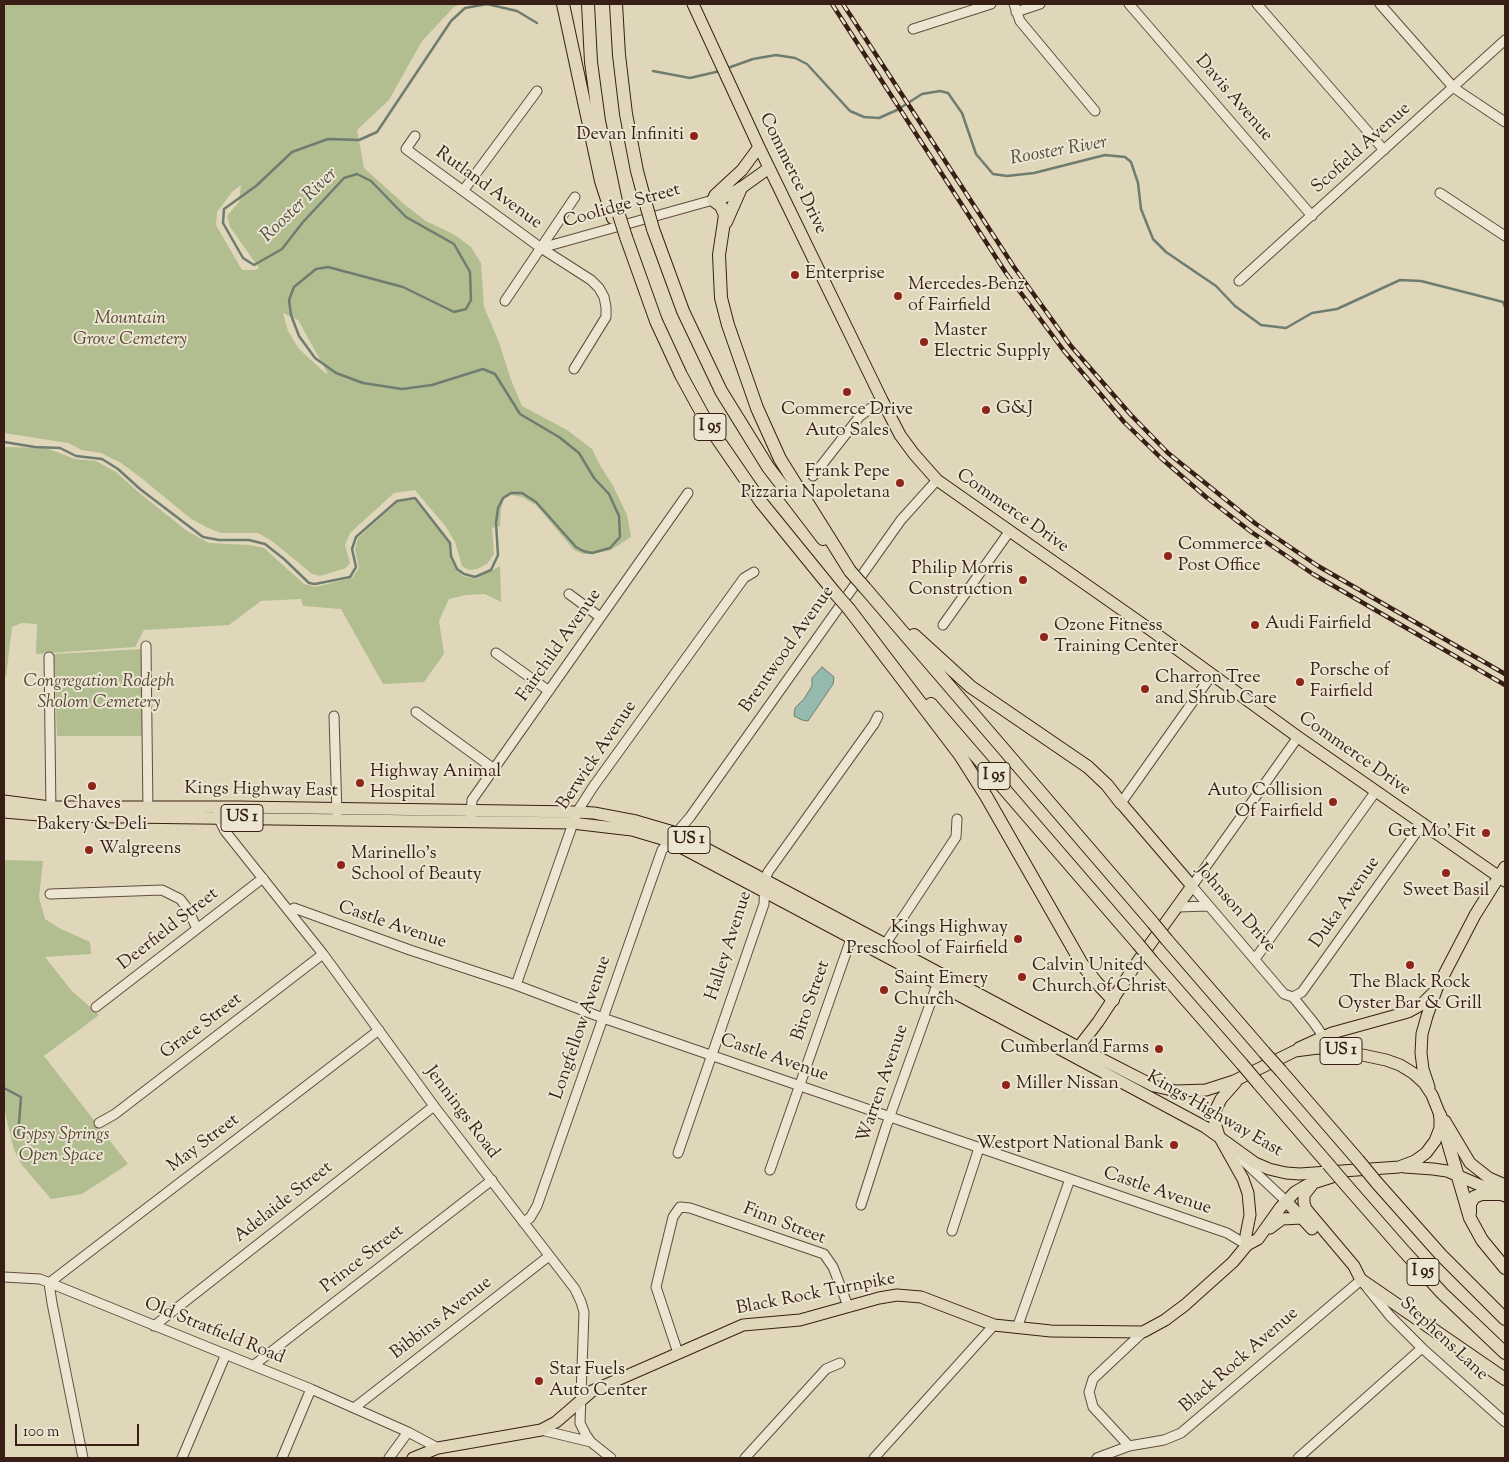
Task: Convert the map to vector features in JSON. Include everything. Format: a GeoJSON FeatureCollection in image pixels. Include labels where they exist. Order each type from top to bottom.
{"type":"FeatureCollection","features":[{"type":"Feature","properties":{"kind":"highway"},"geometry":{"type":"LineString","coordinates":[[563,4],[598,168],[616,216]]}},
{"type":"Feature","properties":{"kind":"highway","name":"I 95"},"geometry":{"type":"LineString","coordinates":[[588,4],[591,62],[599,121],[616,216],[645,294],[681,375],[726,453],[760,502],[835,593],[1152,961],[1427,1277],[1505,1353]]}},
{"type":"Feature","properties":{"kind":"highway","name":"I 95"},"geometry":{"type":"LineString","coordinates":[[616,4],[619,55],[626,114],[637,171],[653,229],[683,311],[708,365],[736,416],[768,467],[788,496],[850,571],[1264,1052],[1356,1166],[1377,1183],[1447,1262],[1505,1320]]}},
{"type":"Feature","properties":{"kind":"highway"},"geometry":{"type":"LineString","coordinates":[[724,229],[729,213],[741,188]]}},
{"type":"Feature","properties":{"kind":"highway"},"geometry":{"type":"LineString","coordinates":[[713,200],[718,202],[723,210],[725,220],[719,268],[721,298],[728,325],[757,408],[780,459],[850,571]]}},
{"type":"Feature","properties":{"kind":"highway"},"geometry":{"type":"LineString","coordinates":[[865,588],[960,678],[1088,767],[1107,784],[1121,803]]}},
{"type":"Feature","properties":{"kind":"highway"},"geometry":{"type":"LineString","coordinates":[[849,609],[960,755],[986,796],[1082,964],[1113,1000]]}},
{"type":"Feature","properties":{"kind":"highway"},"geometry":{"type":"LineString","coordinates":[[1439,1111],[1470,1218],[1482,1240],[1505,1268]]}},
{"type":"Feature","properties":{"kind":"highway"},"geometry":{"type":"LineString","coordinates":[[1470,1218],[1470,1204],[1474,1197],[1503,1191]]}},
{"type":"Feature","properties":{"kind":"highway"},"geometry":{"type":"LineString","coordinates":[[1361,1280],[1505,1379]]}},
{"type":"Feature","properties":{"kind":"main road","name":"Commerce Drive"},"geometry":{"type":"LineString","coordinates":[[693,4],[769,168],[882,400],[900,435],[937,480],[1148,628],[1211,676],[1376,792],[1503,875]]}},
{"type":"Feature","properties":{"kind":"main road"},"geometry":{"type":"LineString","coordinates":[[713,200],[714,195],[742,170],[759,147]]}},
{"type":"Feature","properties":{"kind":"main road","name":"Coolidge Street"},"geometry":{"type":"LineString","coordinates":[[713,200],[741,188],[769,168]]}},
{"type":"Feature","properties":{"kind":"main road","name":"Kings Highway East"},"geometry":{"type":"LineString","coordinates":[[4,801],[50,811]]}},
{"type":"Feature","properties":{"kind":"main road","name":"Johnson Drive"},"geometry":{"type":"LineString","coordinates":[[1121,803],[1192,886]]}},
{"type":"Feature","properties":{"kind":"main road","name":"Kings Highway East"},"geometry":{"type":"LineString","coordinates":[[4,812],[217,812],[575,817],[594,813],[636,821],[765,880],[853,933],[1075,1051],[1198,1122],[1255,1162],[1277,1172],[1300,1174],[1356,1166],[1399,1167],[1415,1161],[1426,1152],[1438,1134],[1439,1111],[1424,1083],[1400,1065],[1386,1060],[1334,1049],[1318,1048],[1303,1050],[1288,1054],[1227,1084],[1206,1090],[1191,1091],[1169,1090],[1075,1051]]}},
{"type":"Feature","properties":{"kind":"main road","name":"Kings Highway East"},"geometry":{"type":"LineString","coordinates":[[673,837],[765,893],[853,933]]}},
{"type":"Feature","properties":{"kind":"main road"},"geometry":{"type":"LineString","coordinates":[[1432,1095],[1423,1069],[1421,1046],[1424,1028],[1437,988],[1475,915],[1503,875]]}},
{"type":"Feature","properties":{"kind":"main road"},"geometry":{"type":"LineString","coordinates":[[1075,1051],[1192,886]]}},
{"type":"Feature","properties":{"kind":"main road"},"geometry":{"type":"LineString","coordinates":[[1288,1054],[1323,1036],[1408,1012],[1426,1001],[1437,988]]}},
{"type":"Feature","properties":{"kind":"main road"},"geometry":{"type":"LineString","coordinates":[[1241,1077],[1229,1088],[1216,1109],[1214,1119],[1219,1136],[1243,1179],[1248,1193],[1250,1215],[1246,1235],[1247,1245]]}},
{"type":"Feature","properties":{"kind":"main road","name":"US 1"},"geometry":{"type":"LineString","coordinates":[[1439,1111],[1470,1163],[1503,1191]]}},
{"type":"Feature","properties":{"kind":"main road","name":"Black Rock Turnpike"},"geometry":{"type":"LineString","coordinates":[[413,1458],[438,1448],[541,1430],[556,1422],[592,1391],[743,1325],[800,1320],[848,1306],[897,1295],[921,1297],[994,1325],[1084,1332],[1143,1332],[1165,1320],[1185,1305],[1233,1262],[1247,1245],[1262,1235],[1272,1218],[1286,1201],[1301,1189],[1356,1166]]}},
{"type":"Feature","properties":{"kind":"main road","name":"US 1"},"geometry":{"type":"LineString","coordinates":[[1399,1167],[1433,1168],[1503,1191]]}},
{"type":"Feature","properties":{"kind":"main road","name":"Stephens Lane"},"geometry":{"type":"LineString","coordinates":[[1315,1182],[1304,1196],[1306,1209],[1354,1266],[1361,1280]]}},
{"type":"Feature","properties":{"kind":"main road","name":"Stephens Lane"},"geometry":{"type":"LineString","coordinates":[[1286,1201],[1350,1272],[1361,1280]]}},
{"type":"Feature","properties":{"kind":"main road"},"geometry":{"type":"LineString","coordinates":[[1262,1235],[1282,1219],[1302,1218]]}},
{"type":"Feature","properties":{"kind":"street"},"geometry":{"type":"LineString","coordinates":[[913,29],[991,4]]}},
{"type":"Feature","properties":{"kind":"street"},"geometry":{"type":"LineString","coordinates":[[1040,4],[1015,8],[1020,21],[1095,111]]}},
{"type":"Feature","properties":{"kind":"street","name":"Davis Avenue"},"geometry":{"type":"LineString","coordinates":[[1129,4],[1312,216]]}},
{"type":"Feature","properties":{"kind":"street"},"geometry":{"type":"LineString","coordinates":[[1257,4],[1384,150]]}},
{"type":"Feature","properties":{"kind":"street"},"geometry":{"type":"LineString","coordinates":[[1380,4],[1454,88],[1505,122]]}},
{"type":"Feature","properties":{"kind":"street","name":"Scofield Avenue"},"geometry":{"type":"LineString","coordinates":[[1239,281],[1505,40]]}},
{"type":"Feature","properties":{"kind":"street"},"geometry":{"type":"LineString","coordinates":[[463,191],[537,91]]}},
{"type":"Feature","properties":{"kind":"street","name":"Rutland Avenue"},"geometry":{"type":"LineString","coordinates":[[416,136],[406,149],[541,248],[591,280],[604,297],[606,317],[574,369]]}},
{"type":"Feature","properties":{"kind":"street"},"geometry":{"type":"LineString","coordinates":[[1440,193],[1505,236]]}},
{"type":"Feature","properties":{"kind":"street"},"geometry":{"type":"LineString","coordinates":[[505,301],[575,198]]}},
{"type":"Feature","properties":{"kind":"street","name":"Coolidge Street"},"geometry":{"type":"LineString","coordinates":[[541,248],[713,200]]}},
{"type":"Feature","properties":{"kind":"street"},"geometry":{"type":"LineString","coordinates":[[813,476],[860,416],[882,400]]}},
{"type":"Feature","properties":{"kind":"street","name":"Brentwood Avenue"},"geometry":{"type":"LineString","coordinates":[[673,837],[903,517],[937,480]]}},
{"type":"Feature","properties":{"kind":"street","name":"Fairchild Avenue"},"geometry":{"type":"LineString","coordinates":[[470,816],[472,800],[688,493]]}},
{"type":"Feature","properties":{"kind":"street"},"geometry":{"type":"LineString","coordinates":[[943,625],[1009,532]]}},
{"type":"Feature","properties":{"kind":"street","name":"Berwick Avenue"},"geometry":{"type":"LineString","coordinates":[[516,985],[575,817],[593,787],[744,578],[754,572]]}},
{"type":"Feature","properties":{"kind":"street"},"geometry":{"type":"LineString","coordinates":[[569,594],[600,617]]}},
{"type":"Feature","properties":{"kind":"street"},"geometry":{"type":"LineString","coordinates":[[146,646],[148,812]]}},
{"type":"Feature","properties":{"kind":"street"},"geometry":{"type":"LineString","coordinates":[[496,653],[549,691]]}},
{"type":"Feature","properties":{"kind":"street"},"geometry":{"type":"LineString","coordinates":[[49,657],[50,811]]}},
{"type":"Feature","properties":{"kind":"street"},"geometry":{"type":"LineString","coordinates":[[1121,803],[1211,676]]}},
{"type":"Feature","properties":{"kind":"street"},"geometry":{"type":"LineString","coordinates":[[416,712],[494,769]]}},
{"type":"Feature","properties":{"kind":"street"},"geometry":{"type":"LineString","coordinates":[[334,716],[337,814]]}},
{"type":"Feature","properties":{"kind":"street","name":"Halley Avenue"},"geometry":{"type":"LineString","coordinates":[[678,1153],[764,904],[765,880],[768,872],[878,716]]}},
{"type":"Feature","properties":{"kind":"street"},"geometry":{"type":"LineString","coordinates":[[1192,886],[1298,737]]}},
{"type":"Feature","properties":{"kind":"street"},"geometry":{"type":"LineString","coordinates":[[1255,959],[1376,792]]}},
{"type":"Feature","properties":{"kind":"street","name":"Jennings Road"},"geometry":{"type":"LineString","coordinates":[[217,812],[225,831],[323,954],[434,1106],[574,1289],[584,1312],[580,1423],[591,1442],[611,1458]]}},
{"type":"Feature","properties":{"kind":"street"},"geometry":{"type":"LineString","coordinates":[[883,949],[956,838],[957,819]]}},
{"type":"Feature","properties":{"kind":"street","name":"Duka Avenue"},"geometry":{"type":"LineString","coordinates":[[1292,997],[1302,992],[1423,822]]}},
{"type":"Feature","properties":{"kind":"street","name":"Longfellow Avenue"},"geometry":{"type":"LineString","coordinates":[[523,1222],[530,1218],[537,1206],[662,850],[673,837]]}},
{"type":"Feature","properties":{"kind":"street","name":"Deerfield Street"},"geometry":{"type":"LineString","coordinates":[[96,1007],[262,878]]}},
{"type":"Feature","properties":{"kind":"street","name":"Johnson Drive"},"geometry":{"type":"LineString","coordinates":[[1192,886],[1284,994],[1292,997],[1323,1036]]}},
{"type":"Feature","properties":{"kind":"street"},"geometry":{"type":"LineString","coordinates":[[50,894],[162,890],[180,899],[188,909],[197,929]]}},
{"type":"Feature","properties":{"kind":"street"},"geometry":{"type":"LineString","coordinates":[[1178,907],[1209,906]]}},
{"type":"Feature","properties":{"kind":"street","name":"Castle Avenue"},"geometry":{"type":"LineString","coordinates":[[289,911],[294,908],[410,950],[516,985],[603,1018],[1227,1233],[1247,1245]]}},
{"type":"Feature","properties":{"kind":"street","name":"Biro Street"},"geometry":{"type":"LineString","coordinates":[[770,1170],[853,933]]}},
{"type":"Feature","properties":{"kind":"street","name":"Grace Street"},"geometry":{"type":"LineString","coordinates":[[99,1123],[115,1114],[323,954]]}},
{"type":"Feature","properties":{"kind":"street","name":"Warren Avenue"},"geometry":{"type":"LineString","coordinates":[[860,1205],[939,979]]}},
{"type":"Feature","properties":{"kind":"street","name":"May Street"},"geometry":{"type":"LineString","coordinates":[[49,1283],[379,1030]]}},
{"type":"Feature","properties":{"kind":"street","name":"Adelaide Street"},"geometry":{"type":"LineString","coordinates":[[154,1326],[434,1106]]}},
{"type":"Feature","properties":{"kind":"street","name":"Stephens Lane"},"geometry":{"type":"LineString","coordinates":[[1219,1136],[1286,1201]]}},
{"type":"Feature","properties":{"kind":"street"},"geometry":{"type":"LineString","coordinates":[[952,1231],[979,1148]]}},
{"type":"Feature","properties":{"kind":"street"},"geometry":{"type":"LineString","coordinates":[[1017,1328],[1070,1179]]}},
{"type":"Feature","properties":{"kind":"street","name":"Prince Street"},"geometry":{"type":"LineString","coordinates":[[254,1365],[492,1180]]}},
{"type":"Feature","properties":{"kind":"street","name":"Finn Street"},"geometry":{"type":"LineString","coordinates":[[678,1353],[656,1287],[672,1217],[680,1207],[690,1208],[824,1254],[833,1267],[848,1306]]}},
{"type":"Feature","properties":{"kind":"street","name":"Bibbins Avenue"},"geometry":{"type":"LineString","coordinates":[[354,1408],[549,1256]]}},
{"type":"Feature","properties":{"kind":"street","name":"Old Stratfield Road"},"geometry":{"type":"LineString","coordinates":[[4,1277],[40,1279],[311,1389],[408,1432],[438,1448]]}},
{"type":"Feature","properties":{"kind":"street","name":"Stephens Lane"},"geometry":{"type":"LineString","coordinates":[[1361,1280],[1390,1316],[1422,1348],[1505,1422]]}},
{"type":"Feature","properties":{"kind":"street","name":"Black Rock Avenue"},"geometry":{"type":"LineString","coordinates":[[1097,1458],[1129,1446],[1164,1440],[1181,1433],[1361,1280]]}},
{"type":"Feature","properties":{"kind":"street"},"geometry":{"type":"LineString","coordinates":[[49,1283],[83,1458]]}},
{"type":"Feature","properties":{"kind":"street"},"geometry":{"type":"LineString","coordinates":[[874,1458],[994,1325]]}},
{"type":"Feature","properties":{"kind":"street"},"geometry":{"type":"LineString","coordinates":[[1129,1446],[1093,1407],[1089,1392],[1093,1379],[1143,1332]]}},
{"type":"Feature","properties":{"kind":"street"},"geometry":{"type":"LineString","coordinates":[[1298,1458],[1422,1348]]}},
{"type":"Feature","properties":{"kind":"street"},"geometry":{"type":"LineString","coordinates":[[182,1458],[226,1354]]}},
{"type":"Feature","properties":{"kind":"street"},"geometry":{"type":"LineString","coordinates":[[745,1458],[826,1369],[840,1363]]}},
{"type":"Feature","properties":{"kind":"street"},"geometry":{"type":"LineString","coordinates":[[282,1458],[311,1389]]}},
{"type":"Feature","properties":{"kind":"street"},"geometry":{"type":"LineString","coordinates":[[541,1430],[591,1442]]}},
{"type":"Feature","properties":{"kind":"street"},"geometry":{"type":"LineString","coordinates":[[389,1458],[408,1432]]}},
{"type":"Feature","properties":{"kind":"green space","name":"Mountain Grove Cemetery"},"geometry":{"type":"Polygon","coordinates":[[[4,4],[462,4],[454,7],[422,41],[389,100],[357,130],[364,168],[426,221],[455,235],[471,247],[481,263],[484,307],[522,406],[567,430],[592,449],[627,515],[631,537],[611,550],[583,554],[574,550],[536,505],[522,497],[511,495],[504,499],[501,509],[500,526],[492,528],[494,554],[487,564],[477,569],[469,570],[462,566],[455,542],[446,527],[415,490],[394,493],[350,533],[345,545],[350,563],[346,568],[320,576],[312,574],[272,541],[258,533],[221,533],[190,518],[121,463],[101,453],[82,450],[68,443],[4,433],[4,4]],[[241,185],[232,192],[217,212],[216,225],[242,270],[256,270],[259,268],[230,227],[227,216],[239,202],[241,185]],[[283,313],[288,331],[299,349],[328,374],[298,320],[283,313]]]}},
{"type":"Feature","properties":{"kind":"green space"},"geometry":{"type":"Polygon","coordinates":[[[4,447],[46,448],[75,459],[96,461],[116,472],[187,531],[209,543],[250,545],[264,548],[304,584],[315,587],[352,578],[359,568],[355,550],[358,538],[398,502],[415,499],[449,543],[450,556],[456,569],[463,576],[476,579],[500,566],[501,602],[485,594],[466,595],[449,599],[439,621],[444,654],[424,682],[383,684],[341,609],[303,606],[301,599],[261,601],[229,625],[144,630],[135,647],[36,654],[37,624],[22,623],[12,627],[6,677],[4,676],[4,447]]]}},
{"type":"Feature","properties":{"kind":"green space","name":"Congregation Rodeph Sholom Cemetery"},"geometry":{"type":"Polygon","coordinates":[[[142,649],[142,736],[57,736],[54,654],[142,649]]]}},
{"type":"Feature","properties":{"kind":"green space","name":"Gypsy Springs Open Space"},"geometry":{"type":"Polygon","coordinates":[[[4,860],[43,861],[39,897],[45,919],[59,928],[90,942],[91,954],[45,957],[71,990],[99,1015],[44,1056],[128,1164],[82,1194],[51,1199],[22,1165],[14,1150],[4,1108],[4,860]]]}},
{"type":"Feature","properties":{"kind":"water"},"geometry":{"type":"Polygon","coordinates":[[[822,667],[834,677],[833,684],[808,721],[802,720],[794,716],[795,708],[804,699],[812,686],[812,678],[822,667]]]}},
{"type":"Feature","properties":{"kind":"waterway","name":"Rooster River"},"geometry":{"type":"LineString","coordinates":[[4,442],[35,447],[60,448],[76,456],[102,459],[118,469],[140,489],[203,537],[219,540],[249,540],[265,544],[309,583],[315,584],[350,577],[356,567],[352,549],[356,537],[397,501],[415,498],[450,543],[451,556],[457,569],[464,574],[475,577],[491,570],[498,555],[496,523],[498,508],[503,498],[511,493],[522,493],[536,502],[576,547],[583,551],[592,553],[610,548],[620,537],[619,516],[609,494],[594,478],[579,453],[559,437],[520,414],[495,374],[483,369],[432,385],[402,389],[363,383],[336,373],[315,358],[299,336],[291,315],[289,300],[294,287],[316,269],[328,267],[403,287],[454,312],[466,309],[471,300],[470,272],[454,244],[406,217],[371,181],[357,174],[344,178],[303,222],[282,249],[254,265],[243,258],[223,223],[224,209],[256,186],[292,152],[328,139],[359,140],[377,132],[451,21],[465,8],[487,4],[517,11],[537,23]]}},
{"type":"Feature","properties":{"kind":"waterway","name":"Rooster River"},"geometry":{"type":"LineString","coordinates":[[725,69],[753,59],[776,55],[795,58],[807,64],[850,111],[864,117],[879,118],[897,110],[922,94],[940,91],[948,93],[962,113],[976,154],[993,174],[1007,176],[1034,173],[1105,155],[1125,157],[1131,162],[1138,183],[1141,209],[1153,239],[1166,252],[1216,286],[1235,306],[1261,325],[1286,328],[1312,313],[1337,309],[1400,280],[1421,281],[1476,295],[1503,302],[1505,307]]}},
{"type":"Feature","properties":{"kind":"waterway","name":"Rooster River"},"geometry":{"type":"LineString","coordinates":[[653,71],[690,78],[720,71]]}},
{"type":"Feature","properties":{"kind":"waterway"},"geometry":{"type":"LineString","coordinates":[[4,1088],[21,1097],[18,1136]]}},
{"type":"Feature","properties":{"kind":"railway"},"geometry":{"type":"LineString","coordinates":[[832,4],[1006,273],[1064,351],[1124,422],[1162,459],[1206,497],[1250,531],[1313,574],[1505,685]]}},
{"type":"Feature","properties":{"kind":"railway"},"geometry":{"type":"LineString","coordinates":[[843,4],[1014,267],[1071,346],[1131,415],[1168,453],[1256,524],[1318,566],[1505,674]]}},
{"type":"Feature","properties":{"kind":"place","name":"Devan Infiniti"},"geometry":{"type":"Point","coordinates":[694,136]}},
{"type":"Feature","properties":{"kind":"place","name":"Enterprise"},"geometry":{"type":"Point","coordinates":[795,275]}},
{"type":"Feature","properties":{"kind":"place","name":"Mercedes-Benz of Fairfield"},"geometry":{"type":"Point","coordinates":[898,296]}},
{"type":"Feature","properties":{"kind":"place","name":"Master Electric Supply"},"geometry":{"type":"Point","coordinates":[924,342]}},
{"type":"Feature","properties":{"kind":"place","name":"Commerce Drive Auto Sales"},"geometry":{"type":"Point","coordinates":[847,392]}},
{"type":"Feature","properties":{"kind":"place","name":"G&J"},"geometry":{"type":"Point","coordinates":[986,410]}},
{"type":"Feature","properties":{"kind":"place","name":"Frank Pepe Pizzaria Napoletana"},"geometry":{"type":"Point","coordinates":[900,483]}},
{"type":"Feature","properties":{"kind":"place","name":"Commerce Post Office"},"geometry":{"type":"Point","coordinates":[1168,556]}},
{"type":"Feature","properties":{"kind":"place","name":"Philip Morris Construction"},"geometry":{"type":"Point","coordinates":[1023,580]}},
{"type":"Feature","properties":{"kind":"place","name":"Audi Fairfield"},"geometry":{"type":"Point","coordinates":[1255,625]}},
{"type":"Feature","properties":{"kind":"place","name":"Ozone Fitness Training Center"},"geometry":{"type":"Point","coordinates":[1044,637]}},
{"type":"Feature","properties":{"kind":"place","name":"Porsche of Fairfield"},"geometry":{"type":"Point","coordinates":[1300,682]}},
{"type":"Feature","properties":{"kind":"place","name":"Charron Tree and Shrub Care"},"geometry":{"type":"Point","coordinates":[1145,689]}},
{"type":"Feature","properties":{"kind":"place","name":"Highway Animal Hospital"},"geometry":{"type":"Point","coordinates":[360,783]}},
{"type":"Feature","properties":{"kind":"place","name":"Chaves Bakery & Deli"},"geometry":{"type":"Point","coordinates":[92,786]}},
{"type":"Feature","properties":{"kind":"place","name":"Auto Collision Of Fairfield"},"geometry":{"type":"Point","coordinates":[1333,802]}},
{"type":"Feature","properties":{"kind":"place","name":"Get Mo' Fit"},"geometry":{"type":"Point","coordinates":[1486,833]}},
{"type":"Feature","properties":{"kind":"place","name":"Walgreens"},"geometry":{"type":"Point","coordinates":[89,850]}},
{"type":"Feature","properties":{"kind":"place","name":"Marinello's School of Beauty"},"geometry":{"type":"Point","coordinates":[341,865]}},
{"type":"Feature","properties":{"kind":"place","name":"Sweet Basil"},"geometry":{"type":"Point","coordinates":[1446,873]}},
{"type":"Feature","properties":{"kind":"place","name":"Kings Highway Preschool of Fairfield"},"geometry":{"type":"Point","coordinates":[1018,939]}},
{"type":"Feature","properties":{"kind":"place","name":"The Black Rock Oyster Bar & Grill"},"geometry":{"type":"Point","coordinates":[1410,965]}},
{"type":"Feature","properties":{"kind":"place","name":"Calvin United Church of Christ"},"geometry":{"type":"Point","coordinates":[1022,977]}},
{"type":"Feature","properties":{"kind":"place","name":"Saint Emery Church"},"geometry":{"type":"Point","coordinates":[884,990]}},
{"type":"Feature","properties":{"kind":"place","name":"Cumberland Farms"},"geometry":{"type":"Point","coordinates":[1159,1049]}},
{"type":"Feature","properties":{"kind":"place","name":"Miller Nissan"},"geometry":{"type":"Point","coordinates":[1006,1085]}},
{"type":"Feature","properties":{"kind":"place","name":"Westport National Bank"},"geometry":{"type":"Point","coordinates":[1174,1145]}},
{"type":"Feature","properties":{"kind":"place","name":"Star Fuels Auto Center"},"geometry":{"type":"Point","coordinates":[539,1381]}}]}
